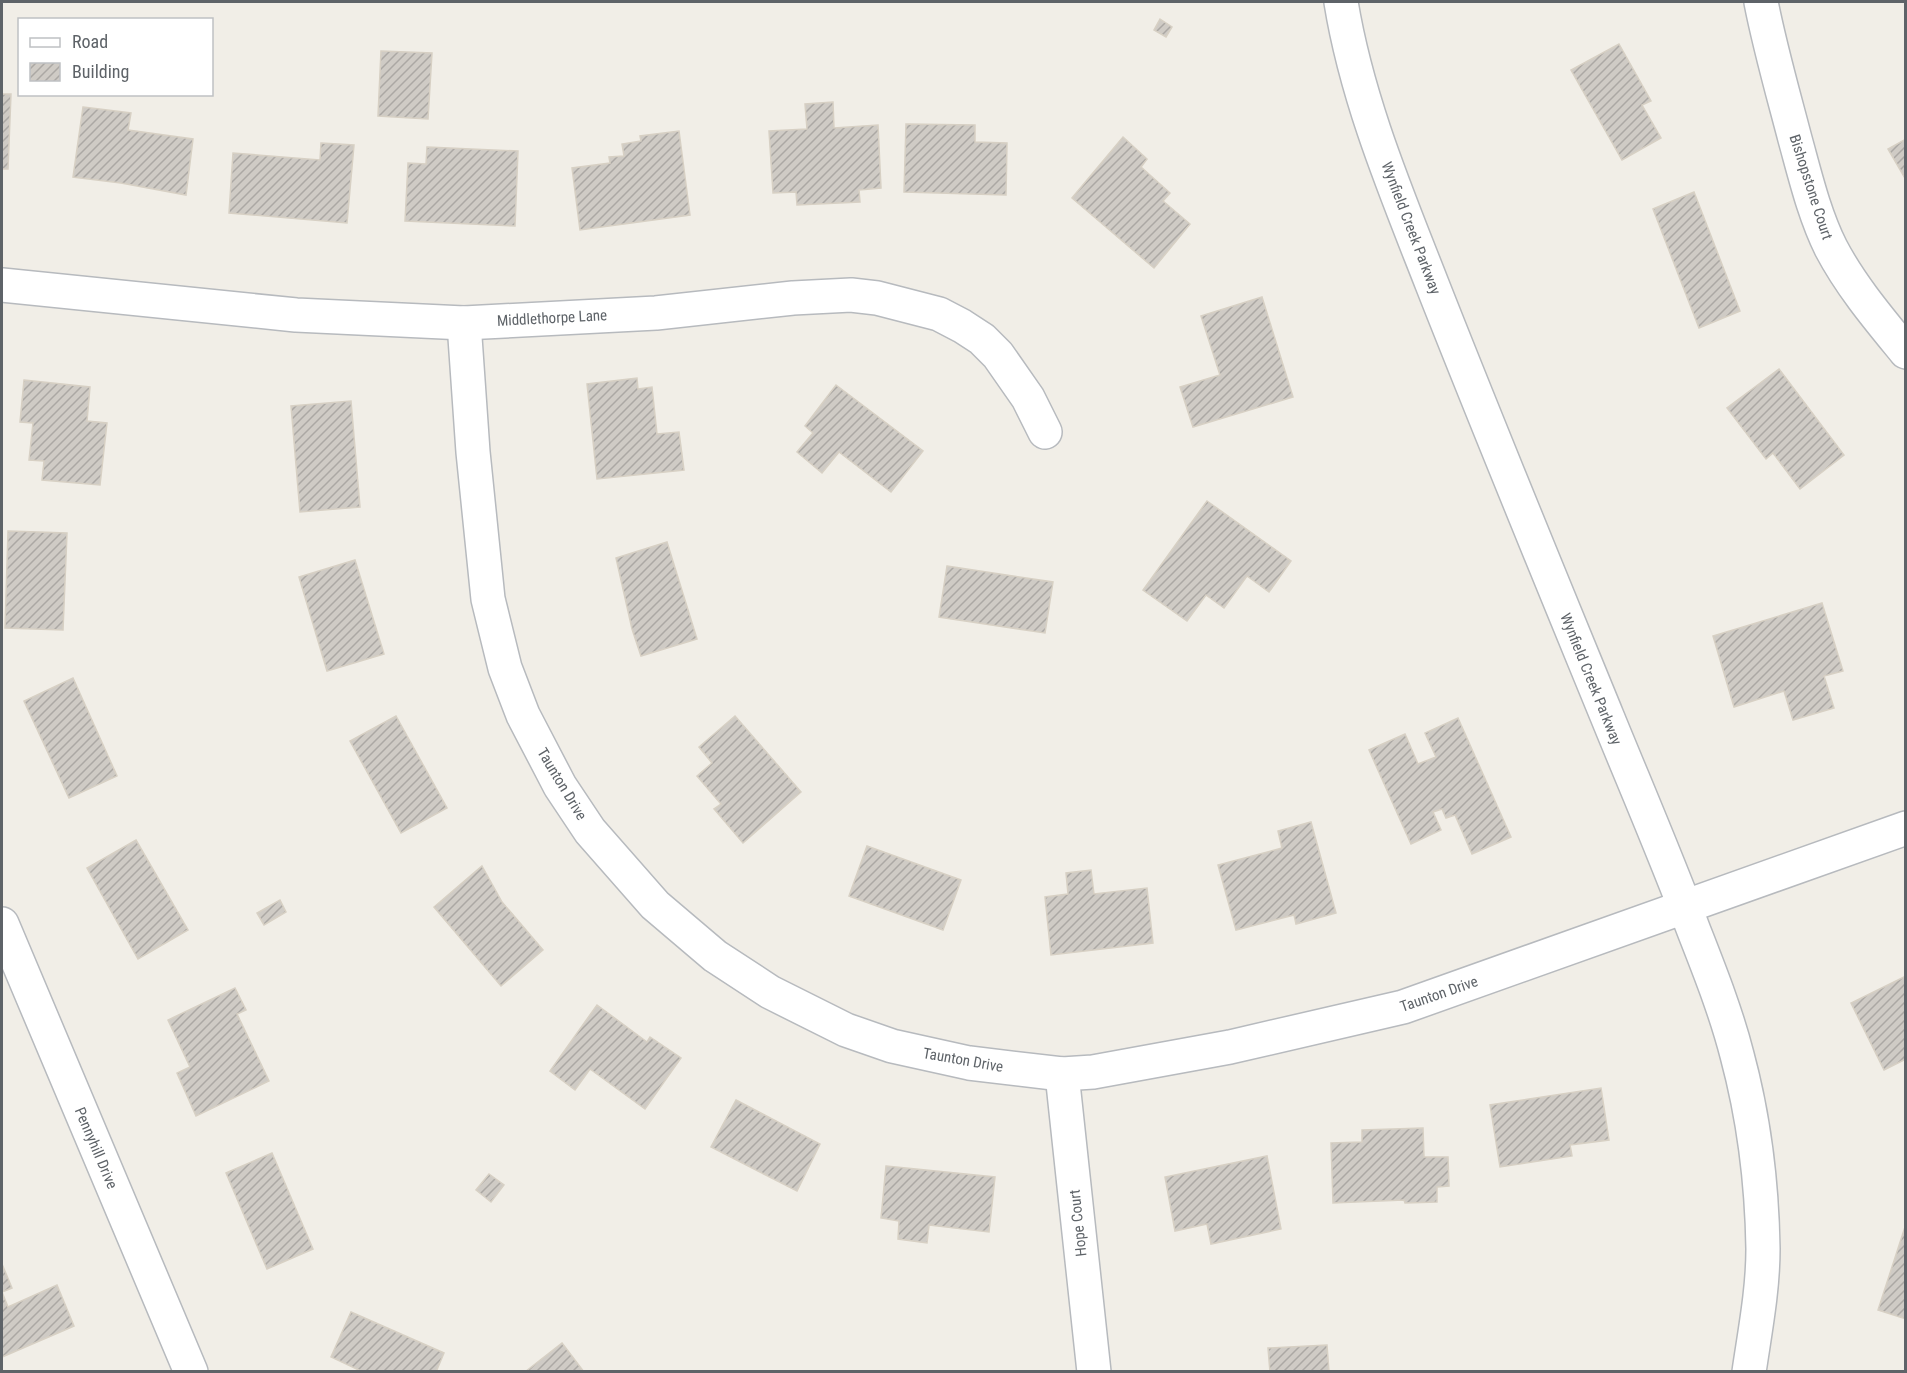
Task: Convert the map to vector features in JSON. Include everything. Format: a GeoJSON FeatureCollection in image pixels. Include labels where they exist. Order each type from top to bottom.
{"type":"FeatureCollection","features":[{"type":"Feature","properties":{"kind":"street","name":"Wynfield Creek Parkway"},"geometry":{"type":"LineString","coordinates":[[1341,2],[1347,36],[1366,107],[1401,203],[1491,435],[1685,906],[1720,998],[1737,1055],[1748,1103],[1760,1182],[1763,1253],[1758,1311],[1749,1371]]}},
{"type":"Feature","properties":{"kind":"street","name":"Bishopstone Court"},"geometry":{"type":"LineString","coordinates":[[1761,2],[1770,46],[1807,183],[1830,246],[1863,298],[1905,352]]}},
{"type":"Feature","properties":{"kind":"street","name":"Middlethorpe Lane"},"geometry":{"type":"LineString","coordinates":[[2,285],[296,315],[464,323],[656,313],[793,298],[851,296],[878,298],[939,314],[982,339],[998,355],[1028,398],[1045,432]]}},
{"type":"Feature","properties":{"kind":"street","name":"Taunton Drive"},"geometry":{"type":"LineString","coordinates":[[464,323],[473,452],[488,599],[502,657],[523,715],[560,786],[590,831],[655,904],[715,956],[770,992],[846,1030],[892,1046],[969,1063],[1062,1074],[1093,1072],[1230,1047],[1403,1007],[1905,828]]}},
{"type":"Feature","properties":{"kind":"street","name":"Pennyhill Drive"},"geometry":{"type":"LineString","coordinates":[[2,924],[191,1371]]}},
{"type":"Feature","properties":{"kind":"street","name":"Hope Court"},"geometry":{"type":"LineString","coordinates":[[1062,1074],[1094,1371]]}},
{"type":"Feature","properties":{"kind":"building"},"geometry":{"type":"Polygon","coordinates":[[[1160,19],[1172,27],[1166,37],[1154,30],[1160,19]]]}},
{"type":"Feature","properties":{"kind":"building"},"geometry":{"type":"Polygon","coordinates":[[[1619,44],[1651,101],[1642,105],[1661,138],[1622,160],[1571,70],[1619,44]]]}},
{"type":"Feature","properties":{"kind":"building"},"geometry":{"type":"Polygon","coordinates":[[[381,51],[432,53],[428,119],[378,116],[381,51]]]}},
{"type":"Feature","properties":{"kind":"building"},"geometry":{"type":"Polygon","coordinates":[[[2,94],[11,94],[8,169],[2,169],[2,94]]]}},
{"type":"Feature","properties":{"kind":"building"},"geometry":{"type":"Polygon","coordinates":[[[833,102],[834,128],[878,125],[881,188],[859,190],[860,202],[797,205],[796,192],[773,193],[769,131],[807,129],[805,104],[833,102]]]}},
{"type":"Feature","properties":{"kind":"building"},"geometry":{"type":"Polygon","coordinates":[[[83,107],[131,113],[128,130],[193,139],[186,195],[73,177],[83,107]]]}},
{"type":"Feature","properties":{"kind":"building"},"geometry":{"type":"Polygon","coordinates":[[[906,124],[975,125],[975,142],[1007,143],[1006,195],[904,192],[906,124]]]}},
{"type":"Feature","properties":{"kind":"building"},"geometry":{"type":"Polygon","coordinates":[[[679,131],[690,215],[580,230],[572,168],[610,163],[609,157],[624,156],[622,144],[641,141],[640,136],[679,131]]]}},
{"type":"Feature","properties":{"kind":"building"},"geometry":{"type":"Polygon","coordinates":[[[1123,137],[1147,159],[1141,167],[1170,193],[1163,201],[1190,224],[1154,268],[1072,198],[1123,137]]]}},
{"type":"Feature","properties":{"kind":"building"},"geometry":{"type":"Polygon","coordinates":[[[1906,139],[1906,180],[1888,149],[1906,139]]]}},
{"type":"Feature","properties":{"kind":"building"},"geometry":{"type":"Polygon","coordinates":[[[321,143],[354,145],[347,223],[229,213],[233,153],[320,160],[321,143]]]}},
{"type":"Feature","properties":{"kind":"building"},"geometry":{"type":"Polygon","coordinates":[[[427,147],[518,151],[515,226],[405,221],[408,163],[426,164],[427,147]]]}},
{"type":"Feature","properties":{"kind":"building"},"geometry":{"type":"Polygon","coordinates":[[[1694,192],[1740,311],[1699,328],[1653,209],[1694,192]]]}},
{"type":"Feature","properties":{"kind":"building"},"geometry":{"type":"Polygon","coordinates":[[[1262,297],[1293,397],[1193,427],[1180,387],[1220,375],[1201,316],[1262,297]]]}},
{"type":"Feature","properties":{"kind":"building"},"geometry":{"type":"Polygon","coordinates":[[[1779,369],[1844,455],[1800,489],[1773,453],[1766,459],[1727,408],[1779,369]]]}},
{"type":"Feature","properties":{"kind":"building"},"geometry":{"type":"Polygon","coordinates":[[[637,378],[638,389],[652,387],[657,434],[679,432],[684,470],[597,479],[587,384],[637,378]]]}},
{"type":"Feature","properties":{"kind":"building"},"geometry":{"type":"Polygon","coordinates":[[[24,380],[90,387],[87,421],[107,423],[100,485],[42,480],[44,461],[29,460],[33,423],[20,422],[24,380]]]}},
{"type":"Feature","properties":{"kind":"building"},"geometry":{"type":"Polygon","coordinates":[[[836,385],[923,451],[891,492],[839,452],[822,473],[797,452],[813,433],[805,426],[836,385]]]}},
{"type":"Feature","properties":{"kind":"building"},"geometry":{"type":"Polygon","coordinates":[[[351,401],[360,507],[300,512],[291,406],[351,401]]]}},
{"type":"Feature","properties":{"kind":"building"},"geometry":{"type":"Polygon","coordinates":[[[1207,501],[1291,561],[1269,592],[1247,576],[1224,608],[1206,595],[1187,621],[1143,590],[1207,501]]]}},
{"type":"Feature","properties":{"kind":"building"},"geometry":{"type":"Polygon","coordinates":[[[8,531],[67,533],[63,630],[5,628],[8,531]]]}},
{"type":"Feature","properties":{"kind":"building"},"geometry":{"type":"Polygon","coordinates":[[[667,542],[697,639],[641,656],[632,629],[616,558],[667,542]]]}},
{"type":"Feature","properties":{"kind":"building"},"geometry":{"type":"Polygon","coordinates":[[[355,560],[384,654],[327,671],[299,577],[355,560]]]}},
{"type":"Feature","properties":{"kind":"building"},"geometry":{"type":"Polygon","coordinates":[[[947,566],[1053,582],[1045,633],[939,617],[947,566]]]}},
{"type":"Feature","properties":{"kind":"building"},"geometry":{"type":"Polygon","coordinates":[[[1822,603],[1843,671],[1824,676],[1834,708],[1793,720],[1784,691],[1734,707],[1713,636],[1822,603]]]}},
{"type":"Feature","properties":{"kind":"building"},"geometry":{"type":"Polygon","coordinates":[[[73,678],[117,776],[69,798],[24,701],[73,678]]]}},
{"type":"Feature","properties":{"kind":"building"},"geometry":{"type":"Polygon","coordinates":[[[396,716],[447,808],[401,833],[350,741],[396,716]]]}},
{"type":"Feature","properties":{"kind":"building"},"geometry":{"type":"Polygon","coordinates":[[[735,716],[801,792],[743,843],[714,809],[721,804],[697,776],[712,763],[699,747],[735,716]]]}},
{"type":"Feature","properties":{"kind":"building"},"geometry":{"type":"Polygon","coordinates":[[[1458,718],[1511,837],[1472,854],[1455,815],[1446,818],[1442,809],[1433,812],[1441,830],[1411,844],[1369,750],[1405,734],[1418,764],[1436,757],[1425,733],[1458,718]]]}},
{"type":"Feature","properties":{"kind":"building"},"geometry":{"type":"Polygon","coordinates":[[[1311,822],[1336,913],[1296,924],[1294,915],[1236,930],[1218,865],[1282,848],[1278,831],[1311,822]]]}},
{"type":"Feature","properties":{"kind":"building"},"geometry":{"type":"Polygon","coordinates":[[[136,840],[188,930],[138,959],[87,868],[136,840]]]}},
{"type":"Feature","properties":{"kind":"building"},"geometry":{"type":"Polygon","coordinates":[[[867,846],[961,880],[943,930],[849,896],[867,846]]]}},
{"type":"Feature","properties":{"kind":"building"},"geometry":{"type":"Polygon","coordinates":[[[482,866],[502,902],[543,950],[501,986],[434,907],[482,866]]]}},
{"type":"Feature","properties":{"kind":"building"},"geometry":{"type":"Polygon","coordinates":[[[1091,870],[1094,894],[1147,888],[1153,943],[1051,955],[1045,897],[1068,894],[1066,873],[1091,870]]]}},
{"type":"Feature","properties":{"kind":"building"},"geometry":{"type":"Polygon","coordinates":[[[280,900],[286,912],[264,925],[257,913],[280,900]]]}},
{"type":"Feature","properties":{"kind":"building"},"geometry":{"type":"Polygon","coordinates":[[[1906,976],[1906,1059],[1884,1070],[1851,1003],[1906,976]]]}},
{"type":"Feature","properties":{"kind":"building"},"geometry":{"type":"Polygon","coordinates":[[[235,988],[246,1010],[237,1014],[269,1081],[196,1116],[177,1073],[190,1067],[168,1020],[235,988]]]}},
{"type":"Feature","properties":{"kind":"building"},"geometry":{"type":"Polygon","coordinates":[[[597,1005],[647,1042],[650,1037],[681,1058],[645,1109],[590,1069],[575,1090],[550,1071],[597,1005]]]}},
{"type":"Feature","properties":{"kind":"building"},"geometry":{"type":"Polygon","coordinates":[[[1601,1088],[1609,1140],[1570,1145],[1572,1156],[1500,1167],[1490,1105],[1601,1088]]]}},
{"type":"Feature","properties":{"kind":"building"},"geometry":{"type":"Polygon","coordinates":[[[736,1100],[820,1144],[797,1191],[711,1147],[736,1100]]]}},
{"type":"Feature","properties":{"kind":"building"},"geometry":{"type":"Polygon","coordinates":[[[1423,1128],[1424,1157],[1448,1157],[1449,1186],[1437,1187],[1437,1202],[1405,1203],[1404,1200],[1333,1203],[1331,1143],[1362,1142],[1362,1130],[1423,1128]]]}},
{"type":"Feature","properties":{"kind":"building"},"geometry":{"type":"Polygon","coordinates":[[[272,1153],[313,1249],[267,1269],[226,1173],[272,1153]]]}},
{"type":"Feature","properties":{"kind":"building"},"geometry":{"type":"Polygon","coordinates":[[[1267,1156],[1281,1229],[1211,1244],[1207,1224],[1175,1231],[1165,1177],[1267,1156]]]}},
{"type":"Feature","properties":{"kind":"building"},"geometry":{"type":"Polygon","coordinates":[[[886,1166],[995,1177],[989,1232],[929,1225],[927,1243],[898,1239],[899,1221],[881,1218],[886,1166]]]}},
{"type":"Feature","properties":{"kind":"building"},"geometry":{"type":"Polygon","coordinates":[[[489,1174],[504,1185],[491,1202],[476,1190],[489,1174]]]}},
{"type":"Feature","properties":{"kind":"building"},"geometry":{"type":"Polygon","coordinates":[[[1906,1228],[1906,1319],[1878,1310],[1906,1228]]]}},
{"type":"Feature","properties":{"kind":"building"},"geometry":{"type":"Polygon","coordinates":[[[2,1264],[12,1288],[2,1292],[2,1264]]]}},
{"type":"Feature","properties":{"kind":"building"},"geometry":{"type":"Polygon","coordinates":[[[57,1285],[74,1326],[2,1357],[2,1292],[8,1307],[57,1285]]]}},
{"type":"Feature","properties":{"kind":"building"},"geometry":{"type":"Polygon","coordinates":[[[351,1312],[444,1353],[436,1372],[363,1372],[331,1357],[351,1312]]]}},
{"type":"Feature","properties":{"kind":"building"},"geometry":{"type":"Polygon","coordinates":[[[562,1343],[584,1372],[525,1372],[562,1343]]]}},
{"type":"Feature","properties":{"kind":"building"},"geometry":{"type":"Polygon","coordinates":[[[1327,1345],[1329,1372],[1270,1372],[1268,1348],[1327,1345]]]}}]}
